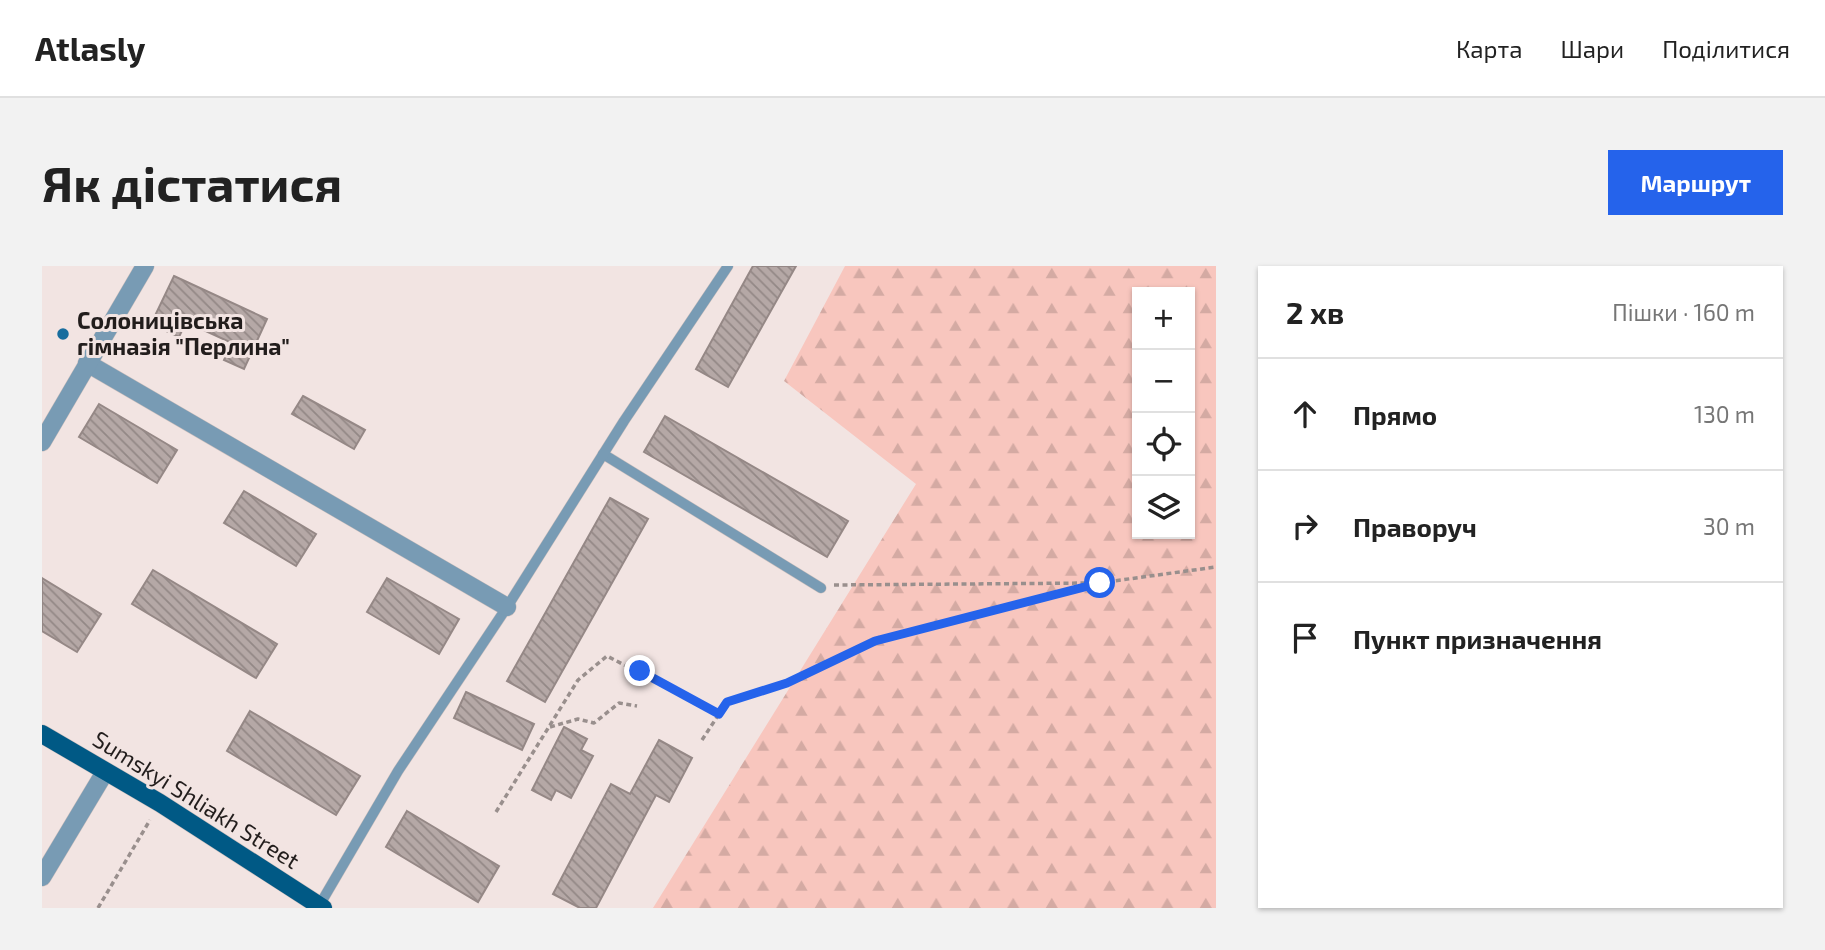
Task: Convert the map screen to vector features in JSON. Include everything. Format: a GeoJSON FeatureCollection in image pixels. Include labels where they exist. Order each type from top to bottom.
{"type":"FeatureCollection","features":[{"type":"Feature","properties":{"kind":"main road","name":"Sumskyi Shliakh Street"},"geometry":{"type":"LineString","coordinates":[[42,734],[160,803],[321,907]]}},
{"type":"Feature","properties":{"kind":"street"},"geometry":{"type":"LineString","coordinates":[[42,442],[145,266]]}},
{"type":"Feature","properties":{"kind":"street"},"geometry":{"type":"LineString","coordinates":[[87,363],[507,607]]}},
{"type":"Feature","properties":{"kind":"street"},"geometry":{"type":"LineString","coordinates":[[42,877],[105,772]]}},
{"type":"Feature","properties":{"kind":"lane"},"geometry":{"type":"LineString","coordinates":[[321,907],[398,771],[507,607],[603,454],[729,266]]}},
{"type":"Feature","properties":{"kind":"lane"},"geometry":{"type":"LineString","coordinates":[[603,454],[821,588]]}},
{"type":"Feature","properties":{"kind":"path"},"geometry":{"type":"LineString","coordinates":[[702,740],[727,702],[787,683],[875,641],[1100,583],[1216,567]]}},
{"type":"Feature","properties":{"kind":"path"},"geometry":{"type":"LineString","coordinates":[[821,588],[841,583],[1100,583]]}},
{"type":"Feature","properties":{"kind":"path"},"geometry":{"type":"LineString","coordinates":[[496,812],[578,680],[607,656],[719,714]]}},
{"type":"Feature","properties":{"kind":"path"},"geometry":{"type":"LineString","coordinates":[[549,727],[578,719],[594,723],[619,703],[637,706]]}},
{"type":"Feature","properties":{"kind":"path"},"geometry":{"type":"LineString","coordinates":[[97,908],[160,803]]}},
{"type":"Feature","properties":{"kind":"green space"},"geometry":{"type":"Polygon","coordinates":[[[845,266],[1216,266],[1216,908],[653,908],[916,484],[784,381],[845,266]]]}},
{"type":"Feature","properties":{"kind":"building"},"geometry":{"type":"Polygon","coordinates":[[[753,266],[796,266],[728,387],[696,369],[753,266]]]}},
{"type":"Feature","properties":{"kind":"building"},"geometry":{"type":"Polygon","coordinates":[[[174,276],[267,319],[244,369],[224,360],[232,343],[186,322],[179,337],[151,324],[174,276]]]}},
{"type":"Feature","properties":{"kind":"building"},"geometry":{"type":"Polygon","coordinates":[[[303,396],[365,430],[354,449],[292,414],[303,396]]]}},
{"type":"Feature","properties":{"kind":"building"},"geometry":{"type":"Polygon","coordinates":[[[99,404],[177,450],[157,483],[79,437],[99,404]]]}},
{"type":"Feature","properties":{"kind":"building"},"geometry":{"type":"Polygon","coordinates":[[[665,416],[848,521],[827,557],[644,452],[665,416]]]}},
{"type":"Feature","properties":{"kind":"building"},"geometry":{"type":"Polygon","coordinates":[[[244,491],[316,534],[296,566],[224,523],[244,491]]]}},
{"type":"Feature","properties":{"kind":"building"},"geometry":{"type":"Polygon","coordinates":[[[610,498],[648,519],[545,702],[507,681],[610,498]]]}},
{"type":"Feature","properties":{"kind":"building"},"geometry":{"type":"Polygon","coordinates":[[[153,570],[277,644],[256,678],[132,604],[153,570]]]}},
{"type":"Feature","properties":{"kind":"building"},"geometry":{"type":"Polygon","coordinates":[[[42,578],[101,614],[77,652],[42,631],[42,578]]]}},
{"type":"Feature","properties":{"kind":"building"},"geometry":{"type":"Polygon","coordinates":[[[387,578],[459,619],[439,654],[367,612],[387,578]]]}},
{"type":"Feature","properties":{"kind":"building"},"geometry":{"type":"Polygon","coordinates":[[[466,692],[534,724],[522,750],[454,718],[466,692]]]}},
{"type":"Feature","properties":{"kind":"building"},"geometry":{"type":"Polygon","coordinates":[[[250,711],[360,776],[336,815],[227,751],[250,711]]]}},
{"type":"Feature","properties":{"kind":"building"},"geometry":{"type":"Polygon","coordinates":[[[564,727],[587,739],[581,750],[593,756],[571,798],[556,790],[551,800],[532,790],[564,727]]]}},
{"type":"Feature","properties":{"kind":"building"},"geometry":{"type":"Polygon","coordinates":[[[659,740],[692,758],[669,802],[656,795],[596,908],[580,908],[553,894],[611,784],[630,794],[659,740]]]}},
{"type":"Feature","properties":{"kind":"building"},"geometry":{"type":"Polygon","coordinates":[[[407,811],[499,866],[478,902],[386,847],[407,811]]]}},
{"type":"Feature","properties":{"kind":"place","name":"Солоницівська гімназія \"Перлина\""},"geometry":{"type":"Point","coordinates":[63,334]}},
{"type":"Feature","properties":{"kind":"route"},"geometry":{"type":"LineString","coordinates":[[640,671],[719,714],[727,702],[787,683],[875,641],[1100,583]]}}]}
